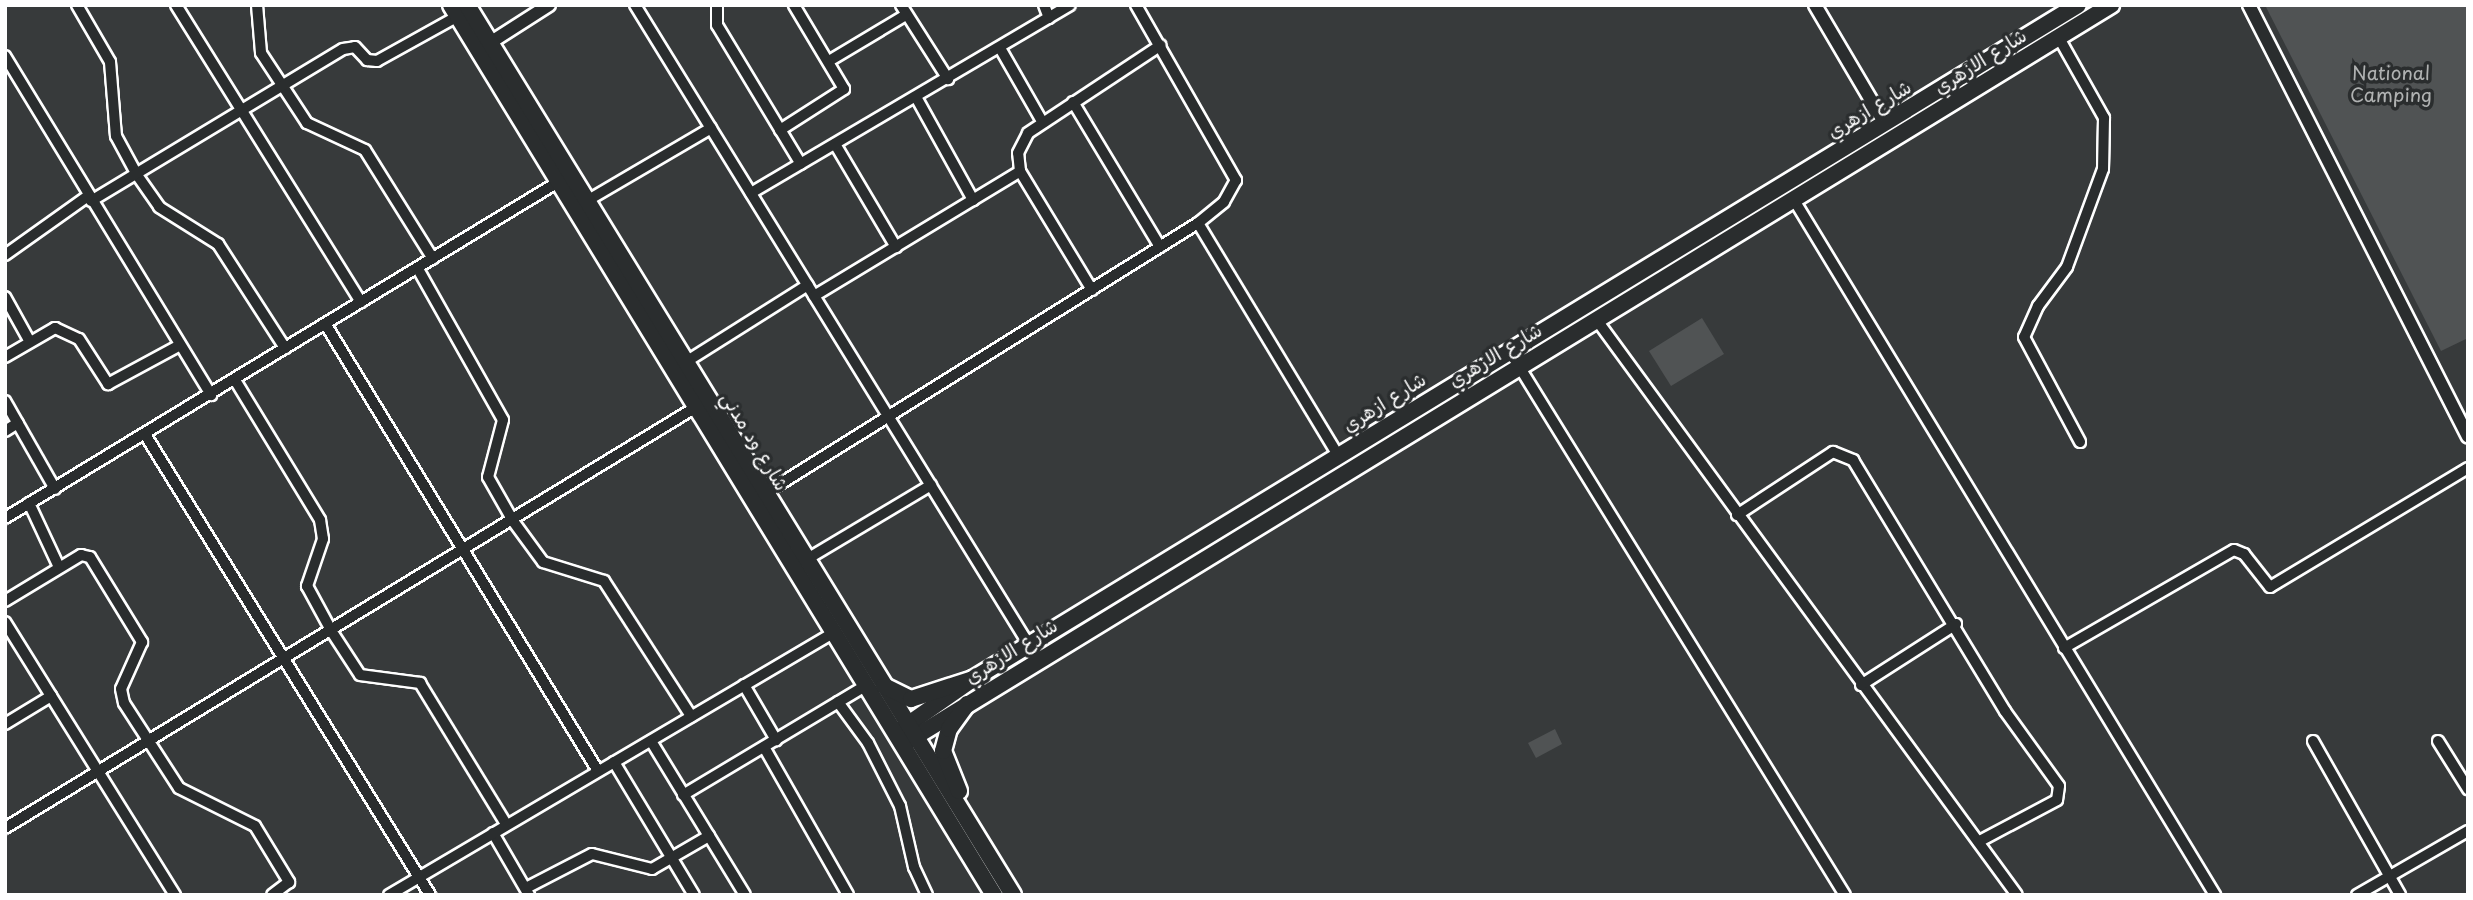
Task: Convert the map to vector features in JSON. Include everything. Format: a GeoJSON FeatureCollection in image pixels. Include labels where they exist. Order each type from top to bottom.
{"type":"FeatureCollection","features":[{"type":"Feature","properties":{"kind":"main road","name":"شارع ازهري"},"geometry":{"type":"LineString","coordinates":[[905,734],[973,679],[1029,645],[1089,618],[1338,455],[2078,5]]}},
{"type":"Feature","properties":{"kind":"main road","name":"شارع الازهري"},"geometry":{"type":"LineString","coordinates":[[905,734],[967,704],[1089,618],[1519,365],[2111,5]]}},
{"type":"Feature","properties":{"kind":"main road","name":"شارع ود مدني"},"geometry":{"type":"LineString","coordinates":[[459,9],[585,202],[684,363],[804,561],[871,683]]}},
{"type":"Feature","properties":{"kind":"main road","name":"شارع ود مدني"},"geometry":{"type":"LineString","coordinates":[[484,46],[558,182],[833,633],[871,683],[1013,895]]}},
{"type":"Feature","properties":{"kind":"main road"},"geometry":{"type":"LineString","coordinates":[[871,683],[911,699],[973,679]]}},
{"type":"Feature","properties":{"kind":"main road"},"geometry":{"type":"LineString","coordinates":[[967,704],[945,738],[945,759],[1022,895]]}},
{"type":"Feature","properties":{"kind":"main road","name":"شارع ود مدني"},"geometry":{"type":"LineString","coordinates":[[905,734],[994,895]]}},
{"type":"Feature","properties":{"kind":"street"},"geometry":{"type":"LineString","coordinates":[[77,5],[110,62],[116,136],[137,175],[159,207],[218,244],[285,348]]}},
{"type":"Feature","properties":{"kind":"street"},"geometry":{"type":"LineString","coordinates":[[176,5],[361,302]]}},
{"type":"Feature","properties":{"kind":"street"},"geometry":{"type":"LineString","coordinates":[[257,5],[259,45],[282,84],[313,128],[365,150],[433,259]]}},
{"type":"Feature","properties":{"kind":"street"},"geometry":{"type":"LineString","coordinates":[[484,46],[549,5]]}},
{"type":"Feature","properties":{"kind":"street"},"geometry":{"type":"LineString","coordinates":[[635,5],[1029,645]]}},
{"type":"Feature","properties":{"kind":"street"},"geometry":{"type":"LineString","coordinates":[[717,5],[717,25],[801,164]]}},
{"type":"Feature","properties":{"kind":"street"},"geometry":{"type":"LineString","coordinates":[[780,130],[844,89],[794,5]]}},
{"type":"Feature","properties":{"kind":"street"},"geometry":{"type":"LineString","coordinates":[[1044,5],[1048,18]]}},
{"type":"Feature","properties":{"kind":"street"},"geometry":{"type":"LineString","coordinates":[[751,193],[1070,5]]}},
{"type":"Feature","properties":{"kind":"street"},"geometry":{"type":"LineString","coordinates":[[763,494],[890,418],[1198,223],[1224,202],[1236,180],[1136,5]]}},
{"type":"Feature","properties":{"kind":"street"},"geometry":{"type":"LineString","coordinates":[[1815,5],[1885,124]]}},
{"type":"Feature","properties":{"kind":"street"},"geometry":{"type":"LineString","coordinates":[[2249,5],[2468,437]]}},
{"type":"Feature","properties":{"kind":"street"},"geometry":{"type":"LineString","coordinates":[[5,255],[90,198],[137,175],[343,49],[355,47],[367,60],[377,61],[459,9]]}},
{"type":"Feature","properties":{"kind":"street"},"geometry":{"type":"LineString","coordinates":[[829,61],[904,10],[947,79]]}},
{"type":"Feature","properties":{"kind":"street"},"geometry":{"type":"LineString","coordinates":[[2059,38],[2104,118],[2103,169],[2067,267],[2038,306],[2024,337],[2080,442]]}},
{"type":"Feature","properties":{"kind":"street"},"geometry":{"type":"LineString","coordinates":[[1092,290],[1020,171],[1021,145],[1043,123],[1161,45]]}},
{"type":"Feature","properties":{"kind":"street"},"geometry":{"type":"LineString","coordinates":[[1000,48],[1043,123]]}},
{"type":"Feature","properties":{"kind":"street"},"geometry":{"type":"LineString","coordinates":[[5,56],[211,395]]}},
{"type":"Feature","properties":{"kind":"street"},"geometry":{"type":"LineString","coordinates":[[916,97],[973,200]]}},
{"type":"Feature","properties":{"kind":"street"},"geometry":{"type":"LineString","coordinates":[[1073,102],[1160,247]]}},
{"type":"Feature","properties":{"kind":"street"},"geometry":{"type":"LineString","coordinates":[[585,202],[711,128]]}},
{"type":"Feature","properties":{"kind":"street"},"geometry":{"type":"LineString","coordinates":[[835,144],[896,247]]}},
{"type":"Feature","properties":{"kind":"street"},"geometry":{"type":"LineString","coordinates":[[814,296],[1020,171]]}},
{"type":"Feature","properties":{"kind":"street"},"geometry":{"type":"LineString","coordinates":[[5,518],[146,436],[558,182]]}},
{"type":"Feature","properties":{"kind":"street"},"geometry":{"type":"LineString","coordinates":[[1794,200],[2215,895]]}},
{"type":"Feature","properties":{"kind":"street"},"geometry":{"type":"LineString","coordinates":[[1198,223],[1338,455]]}},
{"type":"Feature","properties":{"kind":"street"},"geometry":{"type":"LineString","coordinates":[[418,269],[503,420],[488,477],[513,521],[543,562],[604,581],[691,716]]}},
{"type":"Feature","properties":{"kind":"street"},"geometry":{"type":"LineString","coordinates":[[684,363],[808,285]]}},
{"type":"Feature","properties":{"kind":"street"},"geometry":{"type":"LineString","coordinates":[[5,297],[30,342]]}},
{"type":"Feature","properties":{"kind":"street"},"geometry":{"type":"LineString","coordinates":[[1596,318],[1861,685],[2017,895]]}},
{"type":"Feature","properties":{"kind":"street"},"geometry":{"type":"LineString","coordinates":[[326,325],[467,550],[598,771]]}},
{"type":"Feature","properties":{"kind":"street"},"geometry":{"type":"LineString","coordinates":[[5,357],[55,327],[79,339],[108,384],[180,345]]}},
{"type":"Feature","properties":{"kind":"street"},"geometry":{"type":"LineString","coordinates":[[1509,350],[1845,895]]}},
{"type":"Feature","properties":{"kind":"street"},"geometry":{"type":"LineString","coordinates":[[235,380],[320,520],[323,539],[307,586],[332,632],[360,674],[420,683],[506,824]]}},
{"type":"Feature","properties":{"kind":"street"},"geometry":{"type":"LineString","coordinates":[[5,401],[55,489]]}},
{"type":"Feature","properties":{"kind":"street"},"geometry":{"type":"LineString","coordinates":[[5,828],[467,550],[696,407]]}},
{"type":"Feature","properties":{"kind":"street"},"geometry":{"type":"LineString","coordinates":[[5,431],[18,423]]}},
{"type":"Feature","properties":{"kind":"street"},"geometry":{"type":"LineString","coordinates":[[146,436],[282,662],[430,895]]}},
{"type":"Feature","properties":{"kind":"street"},"geometry":{"type":"LineString","coordinates":[[1737,515],[1825,456],[1844,453],[1956,624],[2062,794],[1978,842]]}},
{"type":"Feature","properties":{"kind":"street"},"geometry":{"type":"LineString","coordinates":[[2064,648],[2234,550],[2244,554],[2270,587],[2468,468]]}},
{"type":"Feature","properties":{"kind":"street"},"geometry":{"type":"LineString","coordinates":[[804,561],[931,485]]}},
{"type":"Feature","properties":{"kind":"street"},"geometry":{"type":"LineString","coordinates":[[29,503],[59,567]]}},
{"type":"Feature","properties":{"kind":"street"},"geometry":{"type":"LineString","coordinates":[[5,601],[59,567],[85,554],[90,557],[139,637],[141,649],[120,696],[179,788],[255,826],[289,882],[272,895]]}},
{"type":"Feature","properties":{"kind":"street"},"geometry":{"type":"LineString","coordinates":[[5,622],[174,895]]}},
{"type":"Feature","properties":{"kind":"street"},"geometry":{"type":"LineString","coordinates":[[1861,685],[1956,624]]}},
{"type":"Feature","properties":{"kind":"street"},"geometry":{"type":"LineString","coordinates":[[389,895],[833,633]]}},
{"type":"Feature","properties":{"kind":"street"},"geometry":{"type":"LineString","coordinates":[[683,795],[871,683]]}},
{"type":"Feature","properties":{"kind":"street"},"geometry":{"type":"LineString","coordinates":[[744,685],[776,740]]}},
{"type":"Feature","properties":{"kind":"street"},"geometry":{"type":"LineString","coordinates":[[5,724],[51,696]]}},
{"type":"Feature","properties":{"kind":"street"},"geometry":{"type":"LineString","coordinates":[[838,702],[868,743],[900,806],[914,867],[926,895]]}},
{"type":"Feature","properties":{"kind":"street"},"geometry":{"type":"LineString","coordinates":[[651,741],[745,895]]}},
{"type":"Feature","properties":{"kind":"street"},"geometry":{"type":"LineString","coordinates":[[2313,741],[2400,895]]}},
{"type":"Feature","properties":{"kind":"street"},"geometry":{"type":"LineString","coordinates":[[2438,741],[2468,789]]}},
{"type":"Feature","properties":{"kind":"street"},"geometry":{"type":"LineString","coordinates":[[764,747],[848,895]]}},
{"type":"Feature","properties":{"kind":"street"},"geometry":{"type":"LineString","coordinates":[[614,762],[694,895]]}},
{"type":"Feature","properties":{"kind":"street"},"geometry":{"type":"LineString","coordinates":[[2357,895],[2468,831]]}},
{"type":"Feature","properties":{"kind":"street"},"geometry":{"type":"LineString","coordinates":[[493,833],[527,892],[592,854],[652,869],[673,860],[709,836]]}},
{"type":"Feature","properties":{"kind":"green space","name":"National Camping"},"geometry":{"type":"Polygon","coordinates":[[[2265,5],[2468,5],[2468,338],[2441,351],[2265,5]]]}},
{"type":"Feature","properties":{"kind":"green space"},"geometry":{"type":"Polygon","coordinates":[[[1702,318],[1724,354],[1671,386],[1649,351],[1702,318]]]}},
{"type":"Feature","properties":{"kind":"green space"},"geometry":{"type":"Polygon","coordinates":[[[1555,729],[1562,744],[1536,758],[1528,743],[1555,729]]]}}]}
